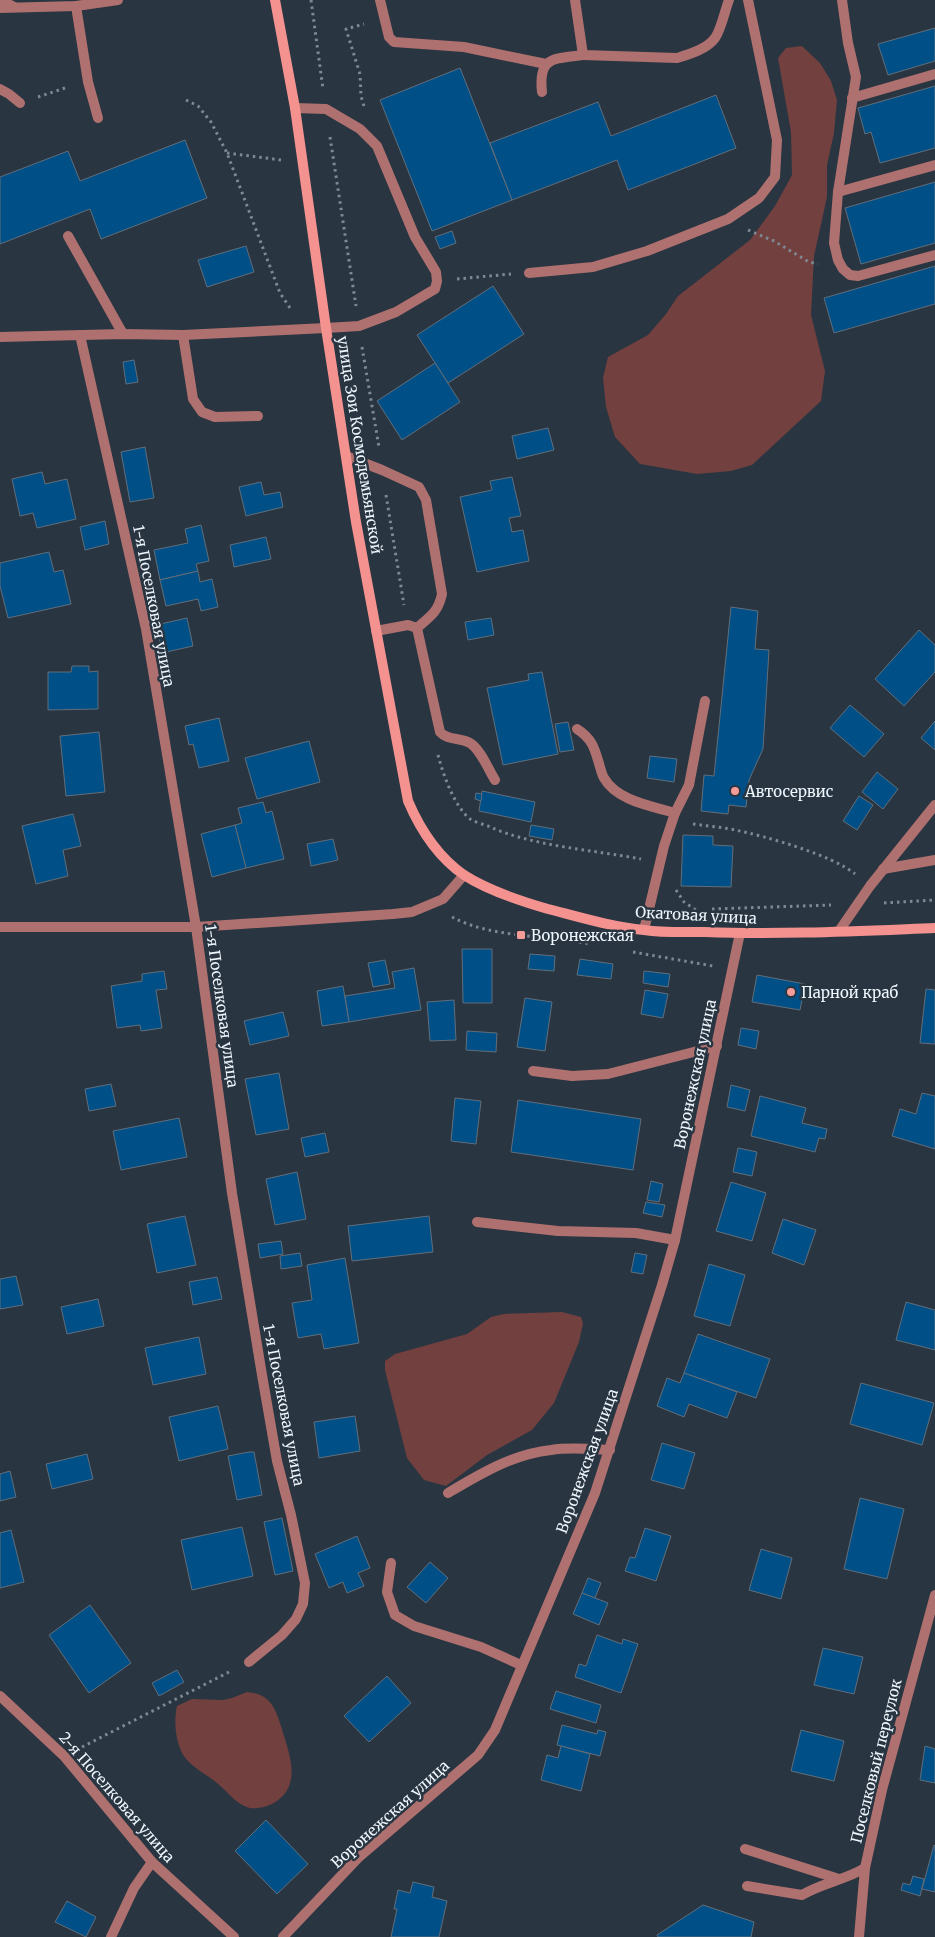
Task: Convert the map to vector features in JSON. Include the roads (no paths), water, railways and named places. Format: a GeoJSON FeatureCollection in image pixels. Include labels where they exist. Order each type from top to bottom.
{"type":"FeatureCollection","features":[{"type":"Feature","properties":{"kind":"main road","name":"улица Зои Космодемьянской"},"geometry":{"type":"LineString","coordinates":[[275,0],[295,108],[346,456],[408,801],[416,822],[429,840],[464,875]]}},
{"type":"Feature","properties":{"kind":"main road","name":"Окатовая улица"},"geometry":{"type":"LineString","coordinates":[[464,875],[483,886],[537,906],[644,930],[740,933],[935,928]]}},
{"type":"Feature","properties":{"kind":"street"},"geometry":{"type":"LineString","coordinates":[[1,0],[14,7]]}},
{"type":"Feature","properties":{"kind":"street"},"geometry":{"type":"LineString","coordinates":[[0,8],[76,6],[118,0]]}},
{"type":"Feature","properties":{"kind":"street"},"geometry":{"type":"LineString","coordinates":[[380,0],[389,38],[394,42],[464,46],[546,64]]}},
{"type":"Feature","properties":{"kind":"street"},"geometry":{"type":"LineString","coordinates":[[575,0],[584,55]]}},
{"type":"Feature","properties":{"kind":"street"},"geometry":{"type":"LineString","coordinates":[[542,92],[542,70],[546,64],[555,58],[584,55],[677,58],[691,54],[703,48],[716,37],[729,0]]}},
{"type":"Feature","properties":{"kind":"street"},"geometry":{"type":"LineString","coordinates":[[529,273],[593,268],[647,252],[728,219],[759,198],[775,177],[777,140],[748,0]]}},
{"type":"Feature","properties":{"kind":"street"},"geometry":{"type":"LineString","coordinates":[[842,0],[848,43],[856,77],[838,192],[834,243],[838,260],[843,269],[850,275],[858,276],[935,255]]}},
{"type":"Feature","properties":{"kind":"street"},"geometry":{"type":"LineString","coordinates":[[76,6],[88,82],[98,118]]}},
{"type":"Feature","properties":{"kind":"street"},"geometry":{"type":"LineString","coordinates":[[852,98],[935,74]]}},
{"type":"Feature","properties":{"kind":"street"},"geometry":{"type":"LineString","coordinates":[[0,89],[20,104]]}},
{"type":"Feature","properties":{"kind":"street"},"geometry":{"type":"LineString","coordinates":[[0,337],[123,334],[183,335],[359,326],[396,312],[435,289],[437,281],[436,272],[416,237],[377,146],[360,129],[326,109],[295,108]]}},
{"type":"Feature","properties":{"kind":"street"},"geometry":{"type":"LineString","coordinates":[[838,192],[935,165]]}},
{"type":"Feature","properties":{"kind":"street"},"geometry":{"type":"LineString","coordinates":[[68,236],[123,334]]}},
{"type":"Feature","properties":{"kind":"street","name":"1-я Поселковая улица"},"geometry":{"type":"LineString","coordinates":[[80,335],[146,629],[196,926],[232,1193],[262,1375],[277,1461],[291,1515],[305,1583],[304,1604],[296,1619],[282,1635],[249,1662]]}},
{"type":"Feature","properties":{"kind":"street"},"geometry":{"type":"LineString","coordinates":[[183,335],[193,399],[202,412],[215,417],[258,416]]}},
{"type":"Feature","properties":{"kind":"street"},"geometry":{"type":"LineString","coordinates":[[346,456],[419,487],[426,500],[442,594],[439,606],[417,628]]}},
{"type":"Feature","properties":{"kind":"street"},"geometry":{"type":"LineString","coordinates":[[376,631],[408,625],[417,628]]}},
{"type":"Feature","properties":{"kind":"street"},"geometry":{"type":"LineString","coordinates":[[417,628],[440,732],[444,737],[467,741],[472,744],[495,780]]}},
{"type":"Feature","properties":{"kind":"street"},"geometry":{"type":"LineString","coordinates":[[644,930],[660,862],[674,817],[689,785],[705,701]]}},
{"type":"Feature","properties":{"kind":"street"},"geometry":{"type":"LineString","coordinates":[[577,729],[587,736],[595,749],[604,778],[618,794],[674,817]]}},
{"type":"Feature","properties":{"kind":"street"},"geometry":{"type":"LineString","coordinates":[[839,931],[870,886],[935,805]]}},
{"type":"Feature","properties":{"kind":"street"},"geometry":{"type":"LineString","coordinates":[[883,869],[935,860]]}},
{"type":"Feature","properties":{"kind":"street"},"geometry":{"type":"LineString","coordinates":[[0,928],[196,926],[412,912],[443,899],[464,875]]}},
{"type":"Feature","properties":{"kind":"street","name":"Воронежская улица"},"geometry":{"type":"LineString","coordinates":[[283,1937],[358,1858],[478,1755],[494,1730],[594,1493],[610,1450],[675,1240],[740,933]]}},
{"type":"Feature","properties":{"kind":"street"},"geometry":{"type":"LineString","coordinates":[[533,1071],[572,1076],[608,1074],[717,1046]]}},
{"type":"Feature","properties":{"kind":"street"},"geometry":{"type":"LineString","coordinates":[[477,1222],[558,1231],[636,1233],[675,1240]]}},
{"type":"Feature","properties":{"kind":"street"},"geometry":{"type":"LineString","coordinates":[[448,1493],[505,1462],[529,1454],[552,1450],[610,1450]]}},
{"type":"Feature","properties":{"kind":"street"},"geometry":{"type":"LineString","coordinates":[[391,1563],[388,1592],[395,1615],[414,1626],[481,1647],[521,1665]]}},
{"type":"Feature","properties":{"kind":"street","name":"Поселковый переулок"},"geometry":{"type":"LineString","coordinates":[[859,1937],[865,1868],[882,1790],[935,1595]]}},
{"type":"Feature","properties":{"kind":"street","name":"2-я Поселковая улица"},"geometry":{"type":"LineString","coordinates":[[0,1696],[64,1756],[152,1862],[234,1937]]}},
{"type":"Feature","properties":{"kind":"street"},"geometry":{"type":"LineString","coordinates":[[745,1849],[838,1879]]}},
{"type":"Feature","properties":{"kind":"street"},"geometry":{"type":"LineString","coordinates":[[111,1937],[134,1888],[152,1862]]}},
{"type":"Feature","properties":{"kind":"street"},"geometry":{"type":"LineString","coordinates":[[748,1886],[802,1896],[813,1888],[848,1877],[865,1868]]}},
{"type":"Feature","properties":{"kind":"place","name":"Автосервис"},"geometry":{"type":"Point","coordinates":[735,791]}},
{"type":"Feature","properties":{"kind":"place","name":"Воронежская"},"geometry":{"type":"Point","coordinates":[521,935]}},
{"type":"Feature","properties":{"kind":"place","name":"Парной краб"},"geometry":{"type":"Point","coordinates":[791,992]}}]}
